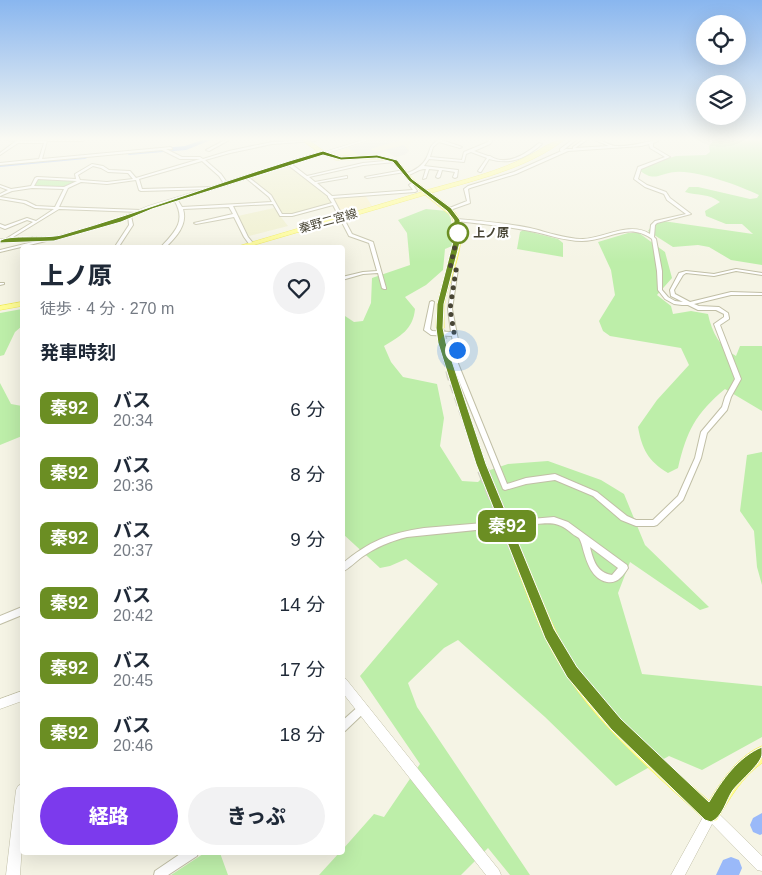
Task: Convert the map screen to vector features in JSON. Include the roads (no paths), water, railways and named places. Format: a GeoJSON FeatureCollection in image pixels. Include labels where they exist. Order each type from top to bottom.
{"type":"FeatureCollection","features":[{"type":"Feature","properties":{"kind":"main road","name":"秦野二宮線"},"geometry":{"type":"LineString","coordinates":[[429,194],[468,181]]}},
{"type":"Feature","properties":{"kind":"main road","name":"秦野二宮線"},"geometry":{"type":"LineString","coordinates":[[255,245],[473,181]]}},
{"type":"Feature","properties":{"kind":"main road"},"geometry":{"type":"LineString","coordinates":[[414,183],[449,210],[457,220],[458,234],[440,304],[440,328]]}},
{"type":"Feature","properties":{"kind":"main road"},"geometry":{"type":"LineString","coordinates":[[0,306],[20,302]]}},
{"type":"Feature","properties":{"kind":"main road"},"geometry":{"type":"LineString","coordinates":[[520,560],[550,634],[572,672],[616,724],[711,814],[728,784],[753,759],[762,754]]}},
{"type":"Feature","properties":{"kind":"street"},"geometry":{"type":"LineString","coordinates":[[32,187],[35,181]]}},
{"type":"Feature","properties":{"kind":"street"},"geometry":{"type":"LineString","coordinates":[[0,196],[11,190],[32,187],[66,188],[78,181]]}},
{"type":"Feature","properties":{"kind":"street"},"geometry":{"type":"LineString","coordinates":[[87,181],[106,183],[122,181]]}},
{"type":"Feature","properties":{"kind":"street"},"geometry":{"type":"LineString","coordinates":[[137,181],[141,190],[213,188]]}},
{"type":"Feature","properties":{"kind":"street"},"geometry":{"type":"LineString","coordinates":[[223,181],[226,184]]}},
{"type":"Feature","properties":{"kind":"street"},"geometry":{"type":"LineString","coordinates":[[25,245],[129,216],[235,181]]}},
{"type":"Feature","properties":{"kind":"street"},"geometry":{"type":"LineString","coordinates":[[252,181],[270,196],[281,215],[292,215],[334,204]]}},
{"type":"Feature","properties":{"kind":"street"},"geometry":{"type":"LineString","coordinates":[[311,181],[330,197],[350,235],[371,242],[384,288]]}},
{"type":"Feature","properties":{"kind":"street"},"geometry":{"type":"LineString","coordinates":[[314,183],[326,181]]}},
{"type":"Feature","properties":{"kind":"street"},"geometry":{"type":"LineString","coordinates":[[449,210],[469,202],[466,189],[488,181]]}},
{"type":"Feature","properties":{"kind":"street"},"geometry":{"type":"LineString","coordinates":[[637,181],[665,194],[668,199],[689,214],[656,222],[653,225],[652,237],[661,270],[660,290],[662,294],[672,301],[691,304],[725,294],[762,294]]}},
{"type":"Feature","properties":{"kind":"street"},"geometry":{"type":"LineString","coordinates":[[330,197],[415,192],[412,185],[414,183]]}},
{"type":"Feature","properties":{"kind":"street"},"geometry":{"type":"LineString","coordinates":[[0,186],[11,190]]}},
{"type":"Feature","properties":{"kind":"street"},"geometry":{"type":"LineString","coordinates":[[2,241],[57,208],[66,188]]}},
{"type":"Feature","properties":{"kind":"street"},"geometry":{"type":"LineString","coordinates":[[0,196],[25,202],[35,207],[141,211]]}},
{"type":"Feature","properties":{"kind":"street"},"geometry":{"type":"LineString","coordinates":[[165,245],[176,234],[183,221],[183,208],[176,200]]}},
{"type":"Feature","properties":{"kind":"street"},"geometry":{"type":"LineString","coordinates":[[183,208],[273,203]]}},
{"type":"Feature","properties":{"kind":"street"},"geometry":{"type":"LineString","coordinates":[[231,206],[251,245]]}},
{"type":"Feature","properties":{"kind":"street"},"geometry":{"type":"LineString","coordinates":[[196,223],[236,215]]}},
{"type":"Feature","properties":{"kind":"street"},"geometry":{"type":"LineString","coordinates":[[118,245],[130,225],[129,216]]}},
{"type":"Feature","properties":{"kind":"street"},"geometry":{"type":"LineString","coordinates":[[0,225],[5,228],[27,219],[36,222]]}},
{"type":"Feature","properties":{"kind":"street"},"geometry":{"type":"LineString","coordinates":[[457,220],[521,228],[572,240],[592,239],[628,230],[642,232],[652,237]]}},
{"type":"Feature","properties":{"kind":"street"},"geometry":{"type":"LineString","coordinates":[[2,241],[45,240]]}},
{"type":"Feature","properties":{"kind":"street"},"geometry":{"type":"LineString","coordinates":[[0,251],[20,246]]}},
{"type":"Feature","properties":{"kind":"street"},"geometry":{"type":"LineString","coordinates":[[450,268],[456,270],[450,309],[457,350],[454,361],[505,486],[526,481],[555,478],[595,494],[624,518],[636,523],[654,523],[681,498],[698,458],[704,432],[725,408],[728,397],[738,379],[717,324],[727,318],[726,313],[718,308],[698,308],[672,293],[683,273],[714,275],[736,270],[762,274]]}},
{"type":"Feature","properties":{"kind":"street"},"geometry":{"type":"LineString","coordinates":[[345,278],[363,273],[380,272]]}},
{"type":"Feature","properties":{"kind":"street"},"geometry":{"type":"LineString","coordinates":[[432,302],[427,330],[431,333],[455,334]]}},
{"type":"Feature","properties":{"kind":"street"},"geometry":{"type":"LineString","coordinates":[[345,567],[371,545],[387,538],[432,530],[554,520],[565,524],[583,537],[624,568],[614,578],[606,579],[593,570],[583,537]]}},
{"type":"Feature","properties":{"kind":"street"},"geometry":{"type":"LineString","coordinates":[[0,620],[20,612]]}},
{"type":"Feature","properties":{"kind":"street"},"geometry":{"type":"LineString","coordinates":[[345,687],[494,875]]}},
{"type":"Feature","properties":{"kind":"street"},"geometry":{"type":"LineString","coordinates":[[0,704],[20,697]]}},
{"type":"Feature","properties":{"kind":"street"},"geometry":{"type":"LineString","coordinates":[[345,725],[363,708]]}},
{"type":"Feature","properties":{"kind":"street"},"geometry":{"type":"LineString","coordinates":[[13,875],[20,809]]}},
{"type":"Feature","properties":{"kind":"street"},"geometry":{"type":"LineString","coordinates":[[678,875],[711,814],[762,866]]}},
{"type":"Feature","properties":{"kind":"street"},"geometry":{"type":"LineString","coordinates":[[159,875],[189,855]]}},
{"type":"Feature","properties":{"kind":"waterway"},"geometry":{"type":"LineString","coordinates":[[727,875],[731,868]]}},
{"type":"Feature","properties":{"kind":"tunnel"},"geometry":{"type":"LineString","coordinates":[[440,328],[441,333]]}},
{"type":"Feature","properties":{"kind":"tunnel"},"geometry":{"type":"LineString","coordinates":[[441,331],[451,376],[484,471]]}},
{"type":"Feature","properties":{"kind":"tunnel"},"geometry":{"type":"LineString","coordinates":[[483,470],[520,561]]}},
{"type":"Feature","properties":{"kind":"place","name":"上ノ原"},"geometry":{"type":"Point","coordinates":[458,233]}}]}
